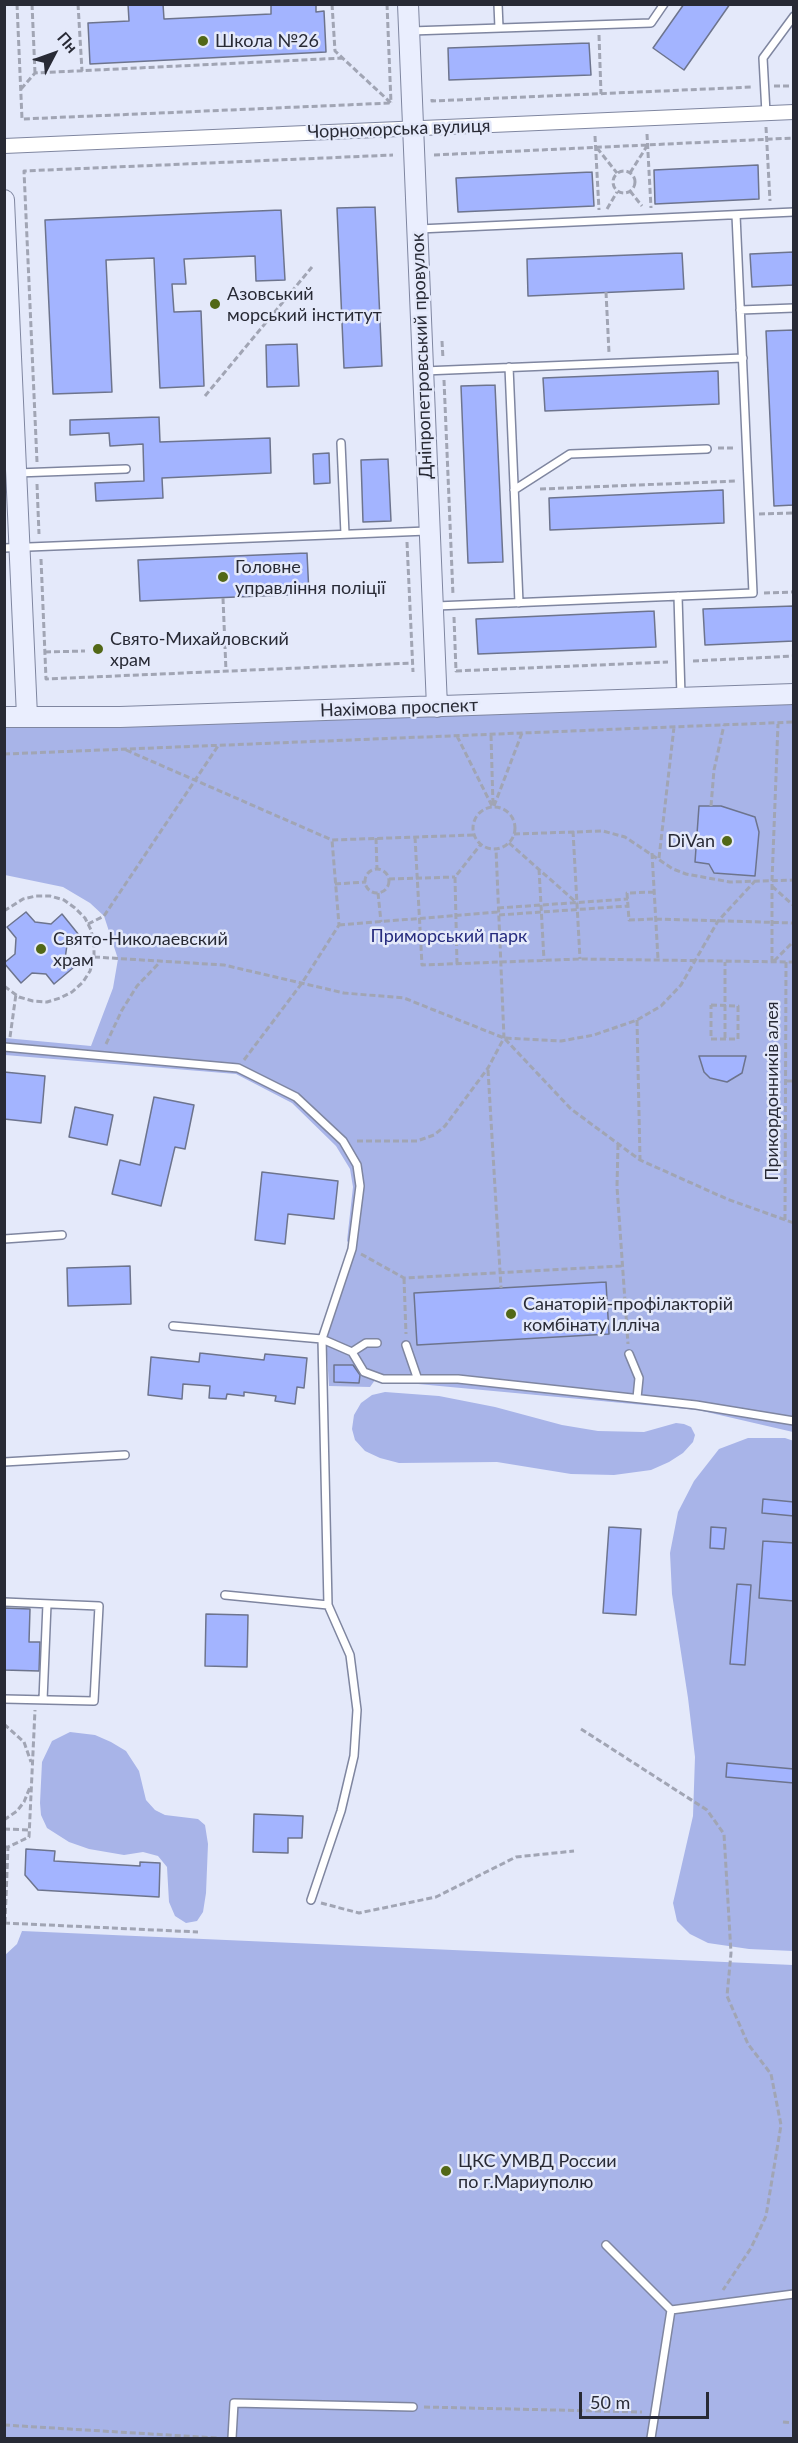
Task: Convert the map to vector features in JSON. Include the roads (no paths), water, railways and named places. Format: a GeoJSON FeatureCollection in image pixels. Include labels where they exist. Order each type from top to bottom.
{"type":"FeatureCollection","features":[{"type":"Feature","properties":{"kind":"main road","name":"Дніпропетровський провулок"},"geometry":{"type":"LineString","coordinates":[[408,4],[437,707]]}},
{"type":"Feature","properties":{"kind":"main road"},"geometry":{"type":"LineString","coordinates":[[4,200],[16,473],[12,548],[27,716]]}},
{"type":"Feature","properties":{"kind":"main road","name":"Нахімова проспект"},"geometry":{"type":"LineString","coordinates":[[4,717],[120,717],[794,694]]}},
{"type":"Feature","properties":{"kind":"street","name":"Чорноморська вулиця"},"geometry":{"type":"LineString","coordinates":[[4,146],[794,112]]}},
{"type":"Feature","properties":{"kind":"lane"},"geometry":{"type":"LineString","coordinates":[[498,4],[499,28]]}},
{"type":"Feature","properties":{"kind":"lane"},"geometry":{"type":"LineString","coordinates":[[409,31],[651,23],[664,4]]}},
{"type":"Feature","properties":{"kind":"lane"},"geometry":{"type":"LineString","coordinates":[[766,113],[763,58],[794,16]]}},
{"type":"Feature","properties":{"kind":"lane"},"geometry":{"type":"LineString","coordinates":[[417,229],[794,213]]}},
{"type":"Feature","properties":{"kind":"lane"},"geometry":{"type":"LineString","coordinates":[[433,607],[753,593],[736,215]]}},
{"type":"Feature","properties":{"kind":"lane"},"geometry":{"type":"LineString","coordinates":[[740,310],[794,308]]}},
{"type":"Feature","properties":{"kind":"lane"},"geometry":{"type":"LineString","coordinates":[[423,371],[742,358]]}},
{"type":"Feature","properties":{"kind":"lane"},"geometry":{"type":"LineString","coordinates":[[509,367],[519,603]]}},
{"type":"Feature","properties":{"kind":"lane"},"geometry":{"type":"LineString","coordinates":[[341,444],[345,534]]}},
{"type":"Feature","properties":{"kind":"lane"},"geometry":{"type":"LineString","coordinates":[[514,490],[570,454],[707,449]]}},
{"type":"Feature","properties":{"kind":"lane"},"geometry":{"type":"LineString","coordinates":[[16,473],[126,469]]}},
{"type":"Feature","properties":{"kind":"lane"},"geometry":{"type":"LineString","coordinates":[[12,548],[429,530]]}},
{"type":"Feature","properties":{"kind":"lane"},"geometry":{"type":"LineString","coordinates":[[678,596],[681,697]]}},
{"type":"Feature","properties":{"kind":"lane"},"geometry":{"type":"LineString","coordinates":[[7,1048],[238,1068],[296,1097],[343,1142],[357,1165],[360,1186],[352,1249],[322,1339],[328,1605],[350,1655],[357,1710],[352,1767],[341,1811],[311,1900]]}},
{"type":"Feature","properties":{"kind":"lane"},"geometry":{"type":"LineString","coordinates":[[4,1239],[62,1235]]}},
{"type":"Feature","properties":{"kind":"lane"},"geometry":{"type":"LineString","coordinates":[[173,1326],[322,1339],[352,1352],[360,1362],[360,1367],[370,1375],[383,1379],[417,1377],[458,1379],[637,1398],[794,1421]]}},
{"type":"Feature","properties":{"kind":"lane"},"geometry":{"type":"LineString","coordinates":[[352,1352],[366,1343],[377,1343]]}},
{"type":"Feature","properties":{"kind":"lane"},"geometry":{"type":"LineString","coordinates":[[406,1345],[417,1377]]}},
{"type":"Feature","properties":{"kind":"lane"},"geometry":{"type":"LineString","coordinates":[[629,1354],[639,1378],[637,1398]]}},
{"type":"Feature","properties":{"kind":"lane"},"geometry":{"type":"LineString","coordinates":[[4,1462],[125,1455]]}},
{"type":"Feature","properties":{"kind":"lane"},"geometry":{"type":"LineString","coordinates":[[225,1595],[328,1605]]}},
{"type":"Feature","properties":{"kind":"lane"},"geometry":{"type":"LineString","coordinates":[[4,1602],[99,1606],[94,1701],[4,1699]]}},
{"type":"Feature","properties":{"kind":"lane"},"geometry":{"type":"LineString","coordinates":[[40,1700],[47,1604]]}},
{"type":"Feature","properties":{"kind":"lane"},"geometry":{"type":"LineString","coordinates":[[606,2245],[671,2310]]}},
{"type":"Feature","properties":{"kind":"lane"},"geometry":{"type":"LineString","coordinates":[[671,2310],[794,2294]]}},
{"type":"Feature","properties":{"kind":"lane"},"geometry":{"type":"LineString","coordinates":[[651,2439],[671,2310]]}},
{"type":"Feature","properties":{"kind":"lane"},"geometry":{"type":"LineString","coordinates":[[232,2439],[234,2403],[413,2407]]}},
{"type":"Feature","properties":{"kind":"place","name":"Школа №26"},"geometry":{"type":"Point","coordinates":[203,41]}},
{"type":"Feature","properties":{"kind":"place","name":"Азовський морський інститут"},"geometry":{"type":"Point","coordinates":[215,304]}},
{"type":"Feature","properties":{"kind":"place","name":"Головне управління поліції"},"geometry":{"type":"Point","coordinates":[223,577]}},
{"type":"Feature","properties":{"kind":"place","name":"Свято-Михайловский храм"},"geometry":{"type":"Point","coordinates":[98,649]}},
{"type":"Feature","properties":{"kind":"place","name":"DiVan"},"geometry":{"type":"Point","coordinates":[727,841]}},
{"type":"Feature","properties":{"kind":"place","name":"Свято-Николаевский храм"},"geometry":{"type":"Point","coordinates":[41,949]}},
{"type":"Feature","properties":{"kind":"place","name":"Санаторій-профілакторій комбінату Ілліча"},"geometry":{"type":"Point","coordinates":[511,1314]}},
{"type":"Feature","properties":{"kind":"place","name":"ЦКС УМВД России по г.Мариуполю"},"geometry":{"type":"Point","coordinates":[446,2171]}},
{"type":"Feature","properties":{"kind":"park label","name":"Приморський парк"},"geometry":{"type":"Point","coordinates":[449,936]}}]}
